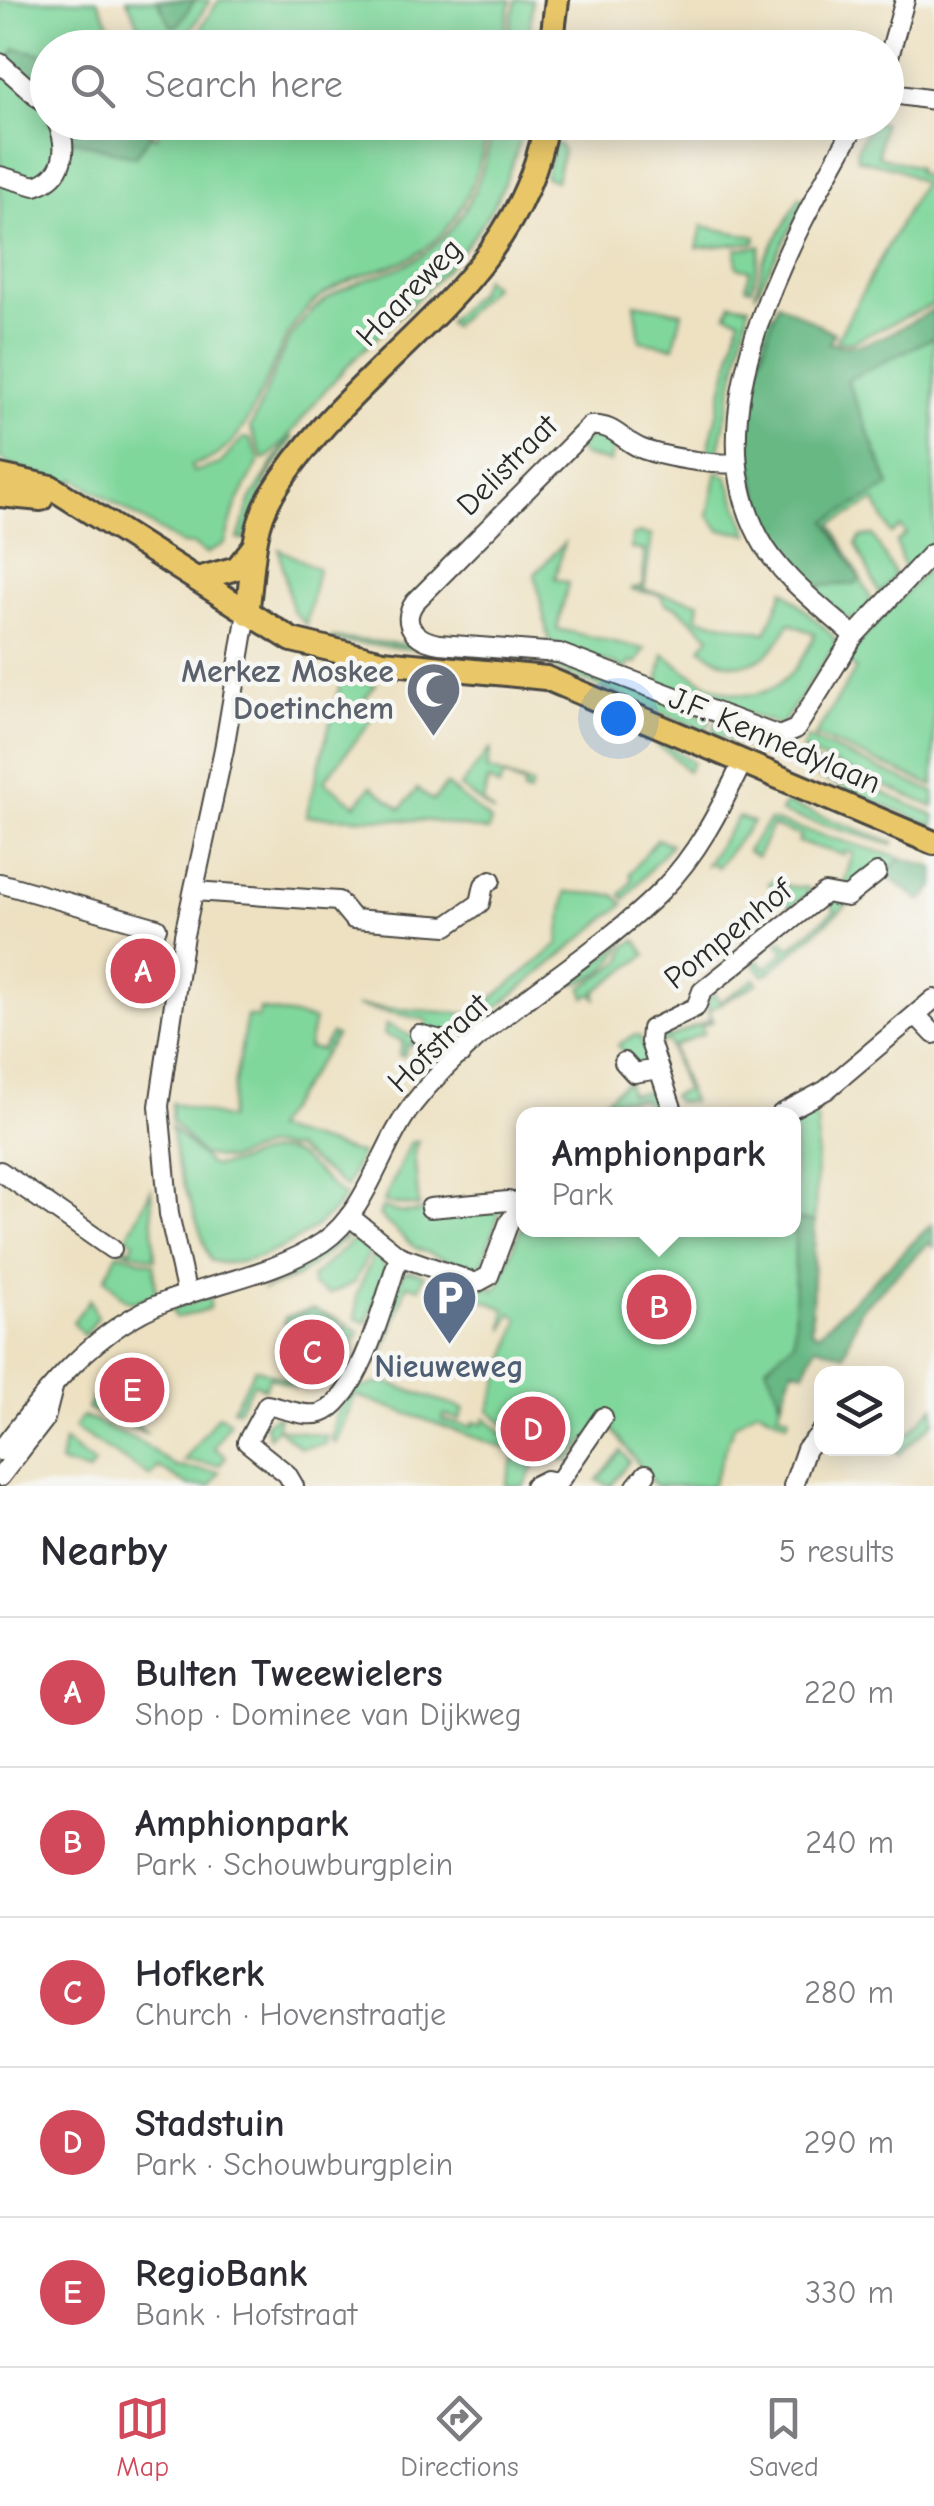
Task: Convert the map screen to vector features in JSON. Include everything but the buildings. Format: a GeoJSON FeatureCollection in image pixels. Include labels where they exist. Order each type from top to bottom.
{"type":"FeatureCollection","features":[{"type":"Feature","properties":{"kind":"main road"},"geometry":{"type":"LineString","coordinates":[[553,30],[557,0]]}},
{"type":"Feature","properties":{"kind":"main road","name":"Haareweg"},"geometry":{"type":"LineString","coordinates":[[247,613],[254,575],[250,566],[270,497],[311,442],[496,248],[525,198],[541,140]]}},
{"type":"Feature","properties":{"kind":"main road","name":"J.F. Kennedylaan"},"geometry":{"type":"LineString","coordinates":[[0,476],[50,488],[117,526],[292,640],[347,656],[546,678],[934,843]]}},
{"type":"Feature","properties":{"kind":"main road","name":"Haareweg"},"geometry":{"type":"LineString","coordinates":[[254,575],[261,568],[280,485]]}},
{"type":"Feature","properties":{"kind":"main road"},"geometry":{"type":"LineString","coordinates":[[0,495],[77,506]]}},
{"type":"Feature","properties":{"kind":"main road"},"geometry":{"type":"LineString","coordinates":[[197,579],[237,568],[256,544]]}},
{"type":"Feature","properties":{"kind":"street"},"geometry":{"type":"LineString","coordinates":[[896,30],[904,0]]}},
{"type":"Feature","properties":{"kind":"street"},"geometry":{"type":"LineString","coordinates":[[0,63],[30,90]]}},
{"type":"Feature","properties":{"kind":"street"},"geometry":{"type":"LineString","coordinates":[[904,95],[934,100]]}},
{"type":"Feature","properties":{"kind":"street"},"geometry":{"type":"LineString","coordinates":[[0,176],[35,186],[56,174],[64,155],[61,140]]}},
{"type":"Feature","properties":{"kind":"street"},"geometry":{"type":"LineString","coordinates":[[847,140],[770,287],[739,413],[735,463],[747,509],[770,555],[854,636],[931,554]]}},
{"type":"Feature","properties":{"kind":"street","name":"Delistraat"},"geometry":{"type":"LineString","coordinates":[[735,463],[716,464],[640,448],[618,430],[590,426],[416,602],[408,618],[410,628],[424,642],[559,653],[779,736],[796,728],[854,636]]}},
{"type":"Feature","properties":{"kind":"street"},"geometry":{"type":"LineString","coordinates":[[187,1295],[166,1195],[159,1106],[194,891],[247,613]]}},
{"type":"Feature","properties":{"kind":"street","name":"Hofstraat"},"geometry":{"type":"LineString","coordinates":[[0,1451],[53,1388],[125,1320],[286,1261],[323,1242],[349,1216],[404,1117],[460,1055],[660,893],[712,824],[742,763]]}},
{"type":"Feature","properties":{"kind":"street","name":"Pompenhof"},"geometry":{"type":"LineString","coordinates":[[672,1107],[648,1035],[655,1024],[696,1007],[702,991],[826,893],[846,897],[877,873]]}},
{"type":"Feature","properties":{"kind":"street"},"geometry":{"type":"LineString","coordinates":[[194,891],[338,902],[353,919],[447,926],[480,903],[484,885],[491,880]]}},
{"type":"Feature","properties":{"kind":"street"},"geometry":{"type":"LineString","coordinates":[[0,883],[157,928]]}},
{"type":"Feature","properties":{"kind":"street"},"geometry":{"type":"LineString","coordinates":[[794,1107],[826,1090],[934,999]]}},
{"type":"Feature","properties":{"kind":"street"},"geometry":{"type":"LineString","coordinates":[[916,1015],[934,1034]]}},
{"type":"Feature","properties":{"kind":"street"},"geometry":{"type":"LineString","coordinates":[[418,1034],[448,1042],[460,1055]]}},
{"type":"Feature","properties":{"kind":"street"},"geometry":{"type":"LineString","coordinates":[[624,1062],[634,1073],[659,1069]]}},
{"type":"Feature","properties":{"kind":"street"},"geometry":{"type":"LineString","coordinates":[[0,1172],[112,1249]]}},
{"type":"Feature","properties":{"kind":"street"},"geometry":{"type":"LineString","coordinates":[[430,1208],[516,1203]]}},
{"type":"Feature","properties":{"kind":"street"},"geometry":{"type":"LineString","coordinates":[[349,1216],[363,1223],[399,1256],[468,1282],[483,1280],[516,1217]]}},
{"type":"Feature","properties":{"kind":"street"},"geometry":{"type":"LineString","coordinates":[[294,1486],[287,1474],[247,1442],[268,1405],[314,1414],[333,1406],[366,1355],[399,1256]]}},
{"type":"Feature","properties":{"kind":"street","name":"Hofstraat"},"geometry":{"type":"LineString","coordinates":[[0,1477],[45,1419],[53,1388]]}},
{"type":"Feature","properties":{"kind":"street"},"geometry":{"type":"LineString","coordinates":[[534,1486],[546,1480],[563,1485],[603,1417]]}},
{"type":"Feature","properties":{"kind":"street"},"geometry":{"type":"LineString","coordinates":[[793,1486],[806,1449],[814,1440]]}},
{"type":"Feature","properties":{"kind":"green space"},"geometry":{"type":"Polygon","coordinates":[[[0,0],[97,0],[112,30],[30,30],[30,140],[485,140],[470,190],[447,228],[413,256],[344,283],[313,303],[290,332],[245,425],[231,444],[213,458],[191,465],[193,472],[220,464],[243,438],[250,439],[260,460],[236,505],[225,543],[206,554],[194,545],[182,544],[75,479],[70,484],[7,464],[0,458],[0,0]]]}},
{"type":"Feature","properties":{"kind":"green space"},"geometry":{"type":"Polygon","coordinates":[[[127,0],[210,0],[191,30],[141,30],[127,0]]]}},
{"type":"Feature","properties":{"kind":"green space"},"geometry":{"type":"Polygon","coordinates":[[[157,0],[195,0],[178,25],[172,27],[157,0]]]}},
{"type":"Feature","properties":{"kind":"green space"},"geometry":{"type":"Polygon","coordinates":[[[219,0],[511,0],[505,30],[200,30],[219,0]]]}},
{"type":"Feature","properties":{"kind":"green space"},"geometry":{"type":"Polygon","coordinates":[[[516,0],[532,0],[530,30],[509,30],[516,0]]]}},
{"type":"Feature","properties":{"kind":"green space"},"geometry":{"type":"Polygon","coordinates":[[[15,48],[30,51],[30,83],[7,62],[15,48]]]}},
{"type":"Feature","properties":{"kind":"green space"},"geometry":{"type":"Polygon","coordinates":[[[73,140],[147,140],[135,157],[73,140]]]}},
{"type":"Feature","properties":{"kind":"green space"},"geometry":{"type":"Polygon","coordinates":[[[489,140],[518,140],[494,204],[472,238],[328,387],[264,460],[250,428],[282,354],[299,326],[328,298],[413,261],[433,247],[463,213],[489,140]]]}},
{"type":"Feature","properties":{"kind":"green space"},"geometry":{"type":"Polygon","coordinates":[[[862,140],[880,140],[878,156],[917,167],[917,172],[934,181],[934,304],[852,342],[836,341],[922,183],[896,168],[857,159],[862,140]]]}},
{"type":"Feature","properties":{"kind":"green space"},"geometry":{"type":"Polygon","coordinates":[[[554,144],[559,144],[563,151],[556,181],[545,177],[554,144]]]}},
{"type":"Feature","properties":{"kind":"green space"},"geometry":{"type":"Polygon","coordinates":[[[800,197],[805,201],[755,295],[763,261],[800,197]]]}},
{"type":"Feature","properties":{"kind":"green space"},"geometry":{"type":"Polygon","coordinates":[[[702,226],[756,237],[755,242],[697,248],[702,226]]]}},
{"type":"Feature","properties":{"kind":"green space"},"geometry":{"type":"Polygon","coordinates":[[[761,246],[752,288],[746,287],[750,270],[737,267],[736,249],[761,246]]]}},
{"type":"Feature","properties":{"kind":"green space"},"geometry":{"type":"Polygon","coordinates":[[[484,278],[493,286],[452,327],[447,322],[477,293],[484,278]]]}},
{"type":"Feature","properties":{"kind":"green space"},"geometry":{"type":"Polygon","coordinates":[[[635,303],[682,312],[674,347],[640,341],[635,303]]]}},
{"type":"Feature","properties":{"kind":"green space"},"geometry":{"type":"Polygon","coordinates":[[[731,303],[749,306],[718,454],[707,455],[740,318],[727,314],[731,303]]]}},
{"type":"Feature","properties":{"kind":"green space"},"geometry":{"type":"Polygon","coordinates":[[[778,303],[834,333],[829,343],[843,345],[870,342],[934,309],[934,337],[847,380],[890,486],[827,521],[860,579],[855,584],[817,586],[789,553],[769,520],[756,487],[750,453],[750,418],[755,382],[778,303]]]}},
{"type":"Feature","properties":{"kind":"green space"},"geometry":{"type":"Polygon","coordinates":[[[768,314],[774,315],[758,388],[752,462],[757,498],[769,531],[786,557],[758,515],[748,483],[749,410],[768,314]]]}},
{"type":"Feature","properties":{"kind":"green space"},"geometry":{"type":"Polygon","coordinates":[[[934,337],[934,538],[930,551],[905,572],[896,542],[906,534],[901,527],[891,534],[875,501],[832,524],[870,597],[869,610],[861,619],[847,619],[792,564],[820,588],[827,521],[890,485],[847,380],[934,337]]]}},
{"type":"Feature","properties":{"kind":"green space"},"geometry":{"type":"Polygon","coordinates":[[[594,433],[615,440],[610,462],[584,456],[576,448],[594,433]]]}},
{"type":"Feature","properties":{"kind":"green space"},"geometry":{"type":"Polygon","coordinates":[[[290,436],[293,439],[268,476],[245,540],[238,539],[251,499],[290,436]]]}},
{"type":"Feature","properties":{"kind":"green space"},"geometry":{"type":"Polygon","coordinates":[[[717,471],[727,477],[749,534],[720,530],[708,515],[717,471]]]}},
{"type":"Feature","properties":{"kind":"green space"},"geometry":{"type":"Polygon","coordinates":[[[873,535],[895,575],[880,595],[856,544],[861,537],[873,535]]]}},
{"type":"Feature","properties":{"kind":"green space"},"geometry":{"type":"Polygon","coordinates":[[[632,536],[652,536],[644,590],[699,602],[697,618],[766,633],[784,590],[834,637],[835,646],[781,726],[658,682],[664,654],[708,684],[748,695],[767,691],[784,680],[815,634],[789,623],[763,657],[740,665],[715,658],[701,648],[710,636],[677,607],[665,604],[660,595],[630,589],[643,586],[644,550],[631,549],[632,536]]]}},
{"type":"Feature","properties":{"kind":"green space"},"geometry":{"type":"Polygon","coordinates":[[[564,543],[555,579],[568,583],[557,629],[645,649],[636,664],[630,662],[627,669],[549,642],[535,574],[564,543]]]}},
{"type":"Feature","properties":{"kind":"green space"},"geometry":{"type":"Polygon","coordinates":[[[279,549],[318,569],[306,625],[292,610],[279,549]]]}},
{"type":"Feature","properties":{"kind":"green space"},"geometry":{"type":"Polygon","coordinates":[[[934,561],[934,786],[815,736],[856,669],[844,659],[934,561]]]}},
{"type":"Feature","properties":{"kind":"green space"},"geometry":{"type":"Polygon","coordinates":[[[332,638],[533,655],[568,663],[711,719],[706,731],[537,661],[331,641],[332,638]]]}},
{"type":"Feature","properties":{"kind":"green space"},"geometry":{"type":"Polygon","coordinates":[[[342,677],[376,684],[361,704],[375,716],[324,781],[356,805],[371,786],[401,809],[417,789],[433,801],[446,785],[491,821],[488,831],[431,821],[306,816],[342,677]]]}},
{"type":"Feature","properties":{"kind":"green space"},"geometry":{"type":"Polygon","coordinates":[[[522,686],[561,696],[611,716],[693,763],[687,771],[654,743],[610,718],[564,698],[522,686]]]}},
{"type":"Feature","properties":{"kind":"green space"},"geometry":{"type":"Polygon","coordinates":[[[717,721],[781,746],[786,753],[783,762],[712,733],[717,721]]]}},
{"type":"Feature","properties":{"kind":"green space"},"geometry":{"type":"Polygon","coordinates":[[[807,738],[934,792],[934,807],[802,750],[807,738]]]}},
{"type":"Feature","properties":{"kind":"green space"},"geometry":{"type":"Polygon","coordinates":[[[491,748],[487,769],[532,785],[529,794],[523,792],[525,785],[503,776],[499,787],[488,780],[483,802],[494,813],[460,787],[491,748]]]}},
{"type":"Feature","properties":{"kind":"green space"},"geometry":{"type":"Polygon","coordinates":[[[804,758],[934,815],[934,826],[799,769],[804,758]]]}},
{"type":"Feature","properties":{"kind":"green space"},"geometry":{"type":"Polygon","coordinates":[[[785,803],[893,842],[893,845],[781,813],[785,803]]]}},
{"type":"Feature","properties":{"kind":"green space"},"geometry":{"type":"Polygon","coordinates":[[[738,817],[753,822],[717,867],[709,862],[705,866],[738,817]]]}},
{"type":"Feature","properties":{"kind":"green space"},"geometry":{"type":"Polygon","coordinates":[[[769,821],[902,858],[868,882],[849,888],[829,888],[832,881],[843,887],[853,853],[846,851],[844,855],[798,842],[801,836],[772,826],[757,857],[747,851],[769,821]]]}},
{"type":"Feature","properties":{"kind":"green space"},"geometry":{"type":"Polygon","coordinates":[[[657,839],[671,844],[625,899],[621,895],[632,880],[630,873],[657,839]]]}},
{"type":"Feature","properties":{"kind":"green space"},"geometry":{"type":"Polygon","coordinates":[[[902,858],[934,868],[934,887],[921,901],[885,874],[902,858]]]}},
{"type":"Feature","properties":{"kind":"green space"},"geometry":{"type":"Polygon","coordinates":[[[776,879],[788,886],[808,888],[810,893],[790,907],[768,883],[776,879]]]}},
{"type":"Feature","properties":{"kind":"green space"},"geometry":{"type":"Polygon","coordinates":[[[566,892],[614,895],[624,904],[482,1020],[476,1012],[558,945],[566,892]]]}},
{"type":"Feature","properties":{"kind":"green space"},"geometry":{"type":"Polygon","coordinates":[[[828,900],[849,903],[765,976],[753,963],[758,960],[766,968],[785,952],[778,943],[782,940],[790,948],[835,910],[828,900]]]}},
{"type":"Feature","properties":{"kind":"green space"},"geometry":{"type":"Polygon","coordinates":[[[636,940],[646,955],[596,991],[596,998],[592,994],[585,998],[582,988],[622,961],[626,946],[636,940]]]}},
{"type":"Feature","properties":{"kind":"green space"},"geometry":{"type":"Polygon","coordinates":[[[623,943],[602,971],[570,984],[623,943]]]}},
{"type":"Feature","properties":{"kind":"green space"},"geometry":{"type":"Polygon","coordinates":[[[755,979],[758,983],[709,1010],[713,1021],[701,1026],[704,1033],[672,1047],[692,1102],[676,1102],[671,1096],[685,1090],[668,1041],[657,1045],[657,1031],[663,1025],[669,1038],[710,1020],[707,998],[714,994],[720,1002],[755,979]]]}},
{"type":"Feature","properties":{"kind":"green space"},"geometry":{"type":"Polygon","coordinates":[[[356,1006],[472,1014],[476,1020],[459,1035],[427,1029],[427,1020],[356,1006]]]}},
{"type":"Feature","properties":{"kind":"green space"},"geometry":{"type":"Polygon","coordinates":[[[260,1009],[314,1020],[308,1048],[321,1050],[331,1034],[336,1036],[273,1129],[361,1154],[346,1187],[295,1149],[267,1146],[229,1160],[202,1155],[171,1120],[172,1103],[228,1119],[247,1016],[258,1018],[260,1009]]]}},
{"type":"Feature","properties":{"kind":"green space"},"geometry":{"type":"Polygon","coordinates":[[[386,1024],[439,1050],[426,1063],[416,1060],[419,1047],[408,1044],[404,1056],[399,1055],[403,1041],[384,1035],[386,1024]]]}},
{"type":"Feature","properties":{"kind":"green space"},"geometry":{"type":"Polygon","coordinates":[[[634,1035],[640,1036],[648,1059],[644,1065],[630,1063],[618,1045],[634,1035]]]}},
{"type":"Feature","properties":{"kind":"green space"},"geometry":{"type":"Polygon","coordinates":[[[655,1077],[666,1107],[646,1107],[644,1099],[605,1100],[627,1081],[630,1094],[651,1091],[650,1078],[655,1077]]]}},
{"type":"Feature","properties":{"kind":"green space"},"geometry":{"type":"Polygon","coordinates":[[[811,1113],[818,1121],[811,1330],[778,1400],[782,1402],[778,1413],[789,1416],[787,1423],[758,1409],[734,1425],[712,1486],[655,1486],[606,1421],[567,1461],[533,1449],[489,1410],[519,1320],[511,1313],[504,1330],[505,1309],[481,1299],[479,1290],[490,1285],[494,1290],[500,1283],[517,1237],[801,1237],[801,1118],[811,1113]]]}},
{"type":"Feature","properties":{"kind":"green space"},"geometry":{"type":"Polygon","coordinates":[[[171,1127],[210,1165],[285,1152],[302,1159],[345,1196],[321,1222],[284,1246],[244,1261],[210,1260],[178,1167],[171,1127]]]}},
{"type":"Feature","properties":{"kind":"green space"},"geometry":{"type":"Polygon","coordinates":[[[418,1141],[414,1151],[419,1207],[383,1203],[410,1143],[418,1141]]]}},
{"type":"Feature","properties":{"kind":"green space"},"geometry":{"type":"Polygon","coordinates":[[[151,1190],[155,1259],[121,1249],[123,1245],[131,1249],[134,1242],[127,1237],[151,1190]]]}},
{"type":"Feature","properties":{"kind":"green space"},"geometry":{"type":"Polygon","coordinates":[[[502,1206],[482,1264],[474,1270],[415,1248],[379,1216],[382,1208],[404,1213],[502,1206]]]}},
{"type":"Feature","properties":{"kind":"green space"},"geometry":{"type":"Polygon","coordinates":[[[801,1220],[815,1221],[811,1330],[818,1334],[932,1224],[934,1247],[930,1243],[924,1248],[860,1310],[844,1355],[816,1346],[804,1372],[793,1369],[782,1402],[766,1366],[794,1341],[795,1237],[801,1237],[801,1220]]]}},
{"type":"Feature","properties":{"kind":"green space"},"geometry":{"type":"Polygon","coordinates":[[[362,1232],[374,1243],[354,1283],[329,1294],[313,1286],[311,1278],[362,1232]]]}},
{"type":"Feature","properties":{"kind":"green space"},"geometry":{"type":"Polygon","coordinates":[[[343,1236],[346,1238],[297,1277],[262,1290],[290,1277],[293,1267],[343,1236]]]}},
{"type":"Feature","properties":{"kind":"green space"},"geometry":{"type":"Polygon","coordinates":[[[377,1246],[386,1270],[367,1323],[356,1318],[357,1294],[377,1246]]]}},
{"type":"Feature","properties":{"kind":"green space"},"geometry":{"type":"Polygon","coordinates":[[[118,1253],[154,1264],[156,1294],[135,1302],[124,1299],[105,1278],[118,1253]]]}},
{"type":"Feature","properties":{"kind":"green space"},"geometry":{"type":"Polygon","coordinates":[[[403,1273],[424,1275],[419,1288],[407,1284],[381,1358],[392,1363],[397,1372],[392,1375],[372,1356],[403,1273]]]}},
{"type":"Feature","properties":{"kind":"green space"},"geometry":{"type":"Polygon","coordinates":[[[435,1279],[461,1288],[459,1301],[431,1292],[435,1279]]]}},
{"type":"Feature","properties":{"kind":"green space"},"geometry":{"type":"Polygon","coordinates":[[[210,1297],[209,1309],[176,1318],[172,1309],[210,1297]]]}},
{"type":"Feature","properties":{"kind":"green space"},"geometry":{"type":"Polygon","coordinates":[[[90,1299],[97,1317],[84,1336],[73,1322],[90,1299]]]}},
{"type":"Feature","properties":{"kind":"green space"},"geometry":{"type":"Polygon","coordinates":[[[312,1309],[342,1321],[337,1334],[319,1336],[284,1323],[285,1318],[312,1309]]]}},
{"type":"Feature","properties":{"kind":"green space"},"geometry":{"type":"Polygon","coordinates":[[[347,1323],[359,1332],[343,1364],[347,1347],[336,1342],[347,1323]]]}},
{"type":"Feature","properties":{"kind":"green space"},"geometry":{"type":"Polygon","coordinates":[[[255,1368],[297,1383],[295,1387],[269,1377],[265,1389],[254,1383],[238,1410],[233,1408],[255,1368]]]}},
{"type":"Feature","properties":{"kind":"green space"},"geometry":{"type":"Polygon","coordinates":[[[385,1382],[464,1409],[460,1419],[444,1415],[443,1420],[472,1427],[474,1422],[483,1424],[485,1417],[536,1463],[524,1486],[505,1486],[516,1452],[355,1395],[337,1443],[332,1441],[336,1413],[354,1389],[385,1382]]]}},
{"type":"Feature","properties":{"kind":"green space"},"geometry":{"type":"Polygon","coordinates":[[[95,1394],[148,1434],[87,1409],[95,1394]]]}},
{"type":"Feature","properties":{"kind":"green space"},"geometry":{"type":"Polygon","coordinates":[[[934,1406],[934,1422],[904,1449],[904,1438],[934,1406]]]}},
{"type":"Feature","properties":{"kind":"green space"},"geometry":{"type":"Polygon","coordinates":[[[218,1415],[230,1421],[214,1448],[226,1456],[220,1465],[184,1461],[218,1415]]]}},
{"type":"Feature","properties":{"kind":"green space"},"geometry":{"type":"Polygon","coordinates":[[[279,1415],[277,1428],[269,1437],[265,1423],[279,1415]]]}},
{"type":"Feature","properties":{"kind":"green space"},"geometry":{"type":"Polygon","coordinates":[[[82,1416],[141,1442],[176,1467],[220,1472],[211,1486],[189,1486],[158,1467],[151,1477],[74,1428],[82,1416]]]}},
{"type":"Feature","properties":{"kind":"green space"},"geometry":{"type":"Polygon","coordinates":[[[277,1428],[327,1436],[325,1444],[301,1448],[277,1428]]]}},
{"type":"Feature","properties":{"kind":"green space"},"geometry":{"type":"Polygon","coordinates":[[[64,1441],[94,1464],[89,1472],[60,1463],[64,1441]]]}},
{"type":"Feature","properties":{"kind":"green space"},"geometry":{"type":"Polygon","coordinates":[[[621,1451],[629,1461],[611,1486],[597,1480],[621,1451]]]}},
{"type":"Feature","properties":{"kind":"place","name":"Merkez Moskee Doetinchem"},"geometry":{"type":"Point","coordinates":[433,738]}},
{"type":"Feature","properties":{"kind":"place","name":"Bulten Tweewielers"},"geometry":{"type":"Point","coordinates":[143,971]}},
{"type":"Feature","properties":{"kind":"place","name":"Amphionpark"},"geometry":{"type":"Point","coordinates":[659,1307]}},
{"type":"Feature","properties":{"kind":"place","name":"Nieuweweg"},"geometry":{"type":"Point","coordinates":[449,1346]}},
{"type":"Feature","properties":{"kind":"place","name":"Hofkerk"},"geometry":{"type":"Point","coordinates":[312,1352]}},
{"type":"Feature","properties":{"kind":"place","name":"RegioBank"},"geometry":{"type":"Point","coordinates":[132,1390]}},
{"type":"Feature","properties":{"kind":"place","name":"Stadstuin"},"geometry":{"type":"Point","coordinates":[533,1429]}}]}
